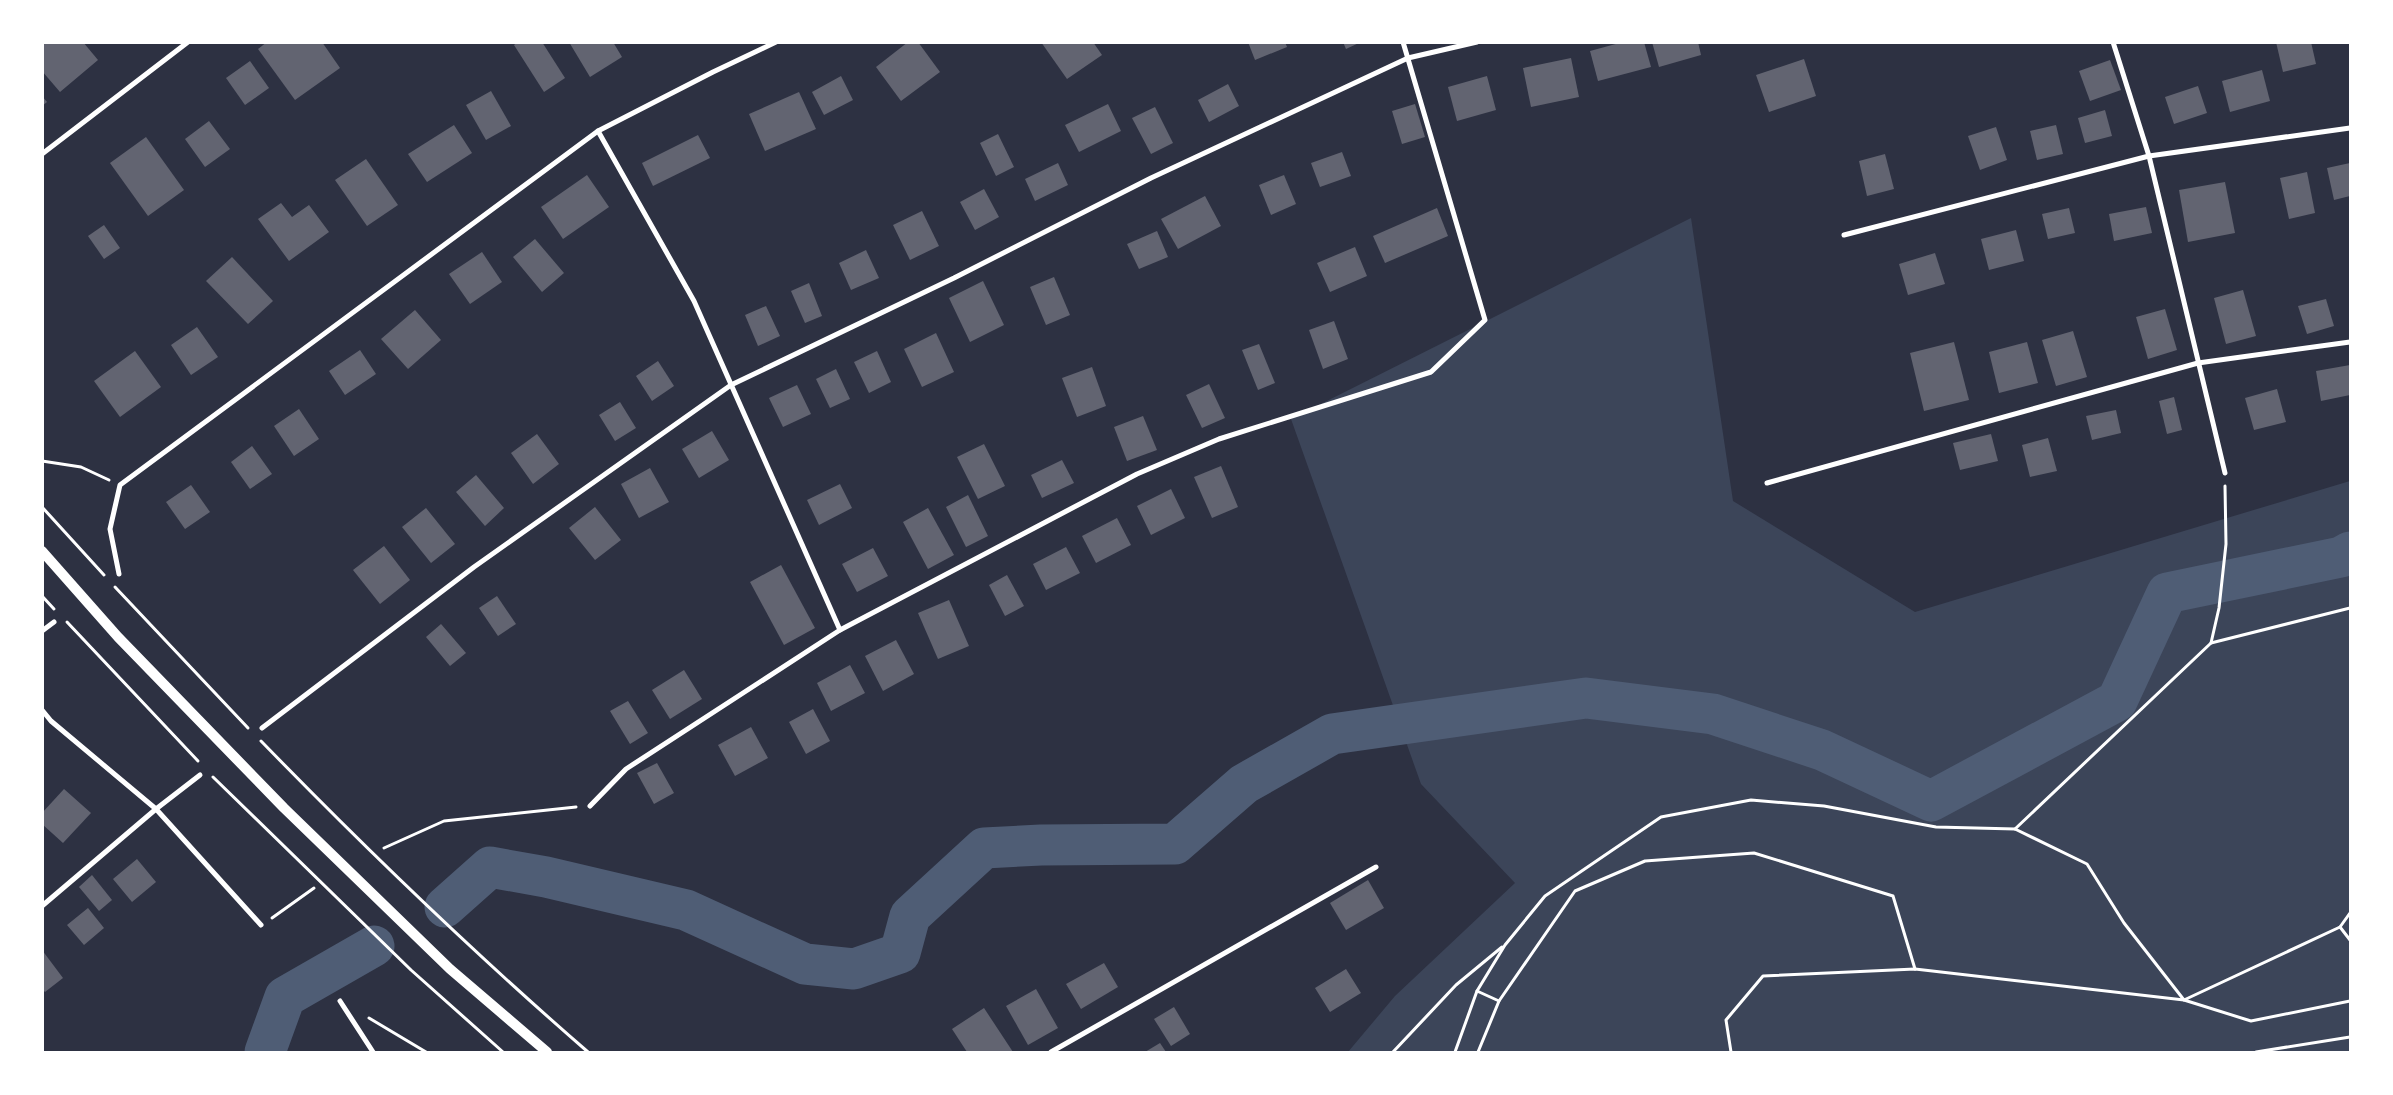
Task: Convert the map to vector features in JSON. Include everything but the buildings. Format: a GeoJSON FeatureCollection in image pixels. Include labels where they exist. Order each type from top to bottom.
{"type":"FeatureCollection","features":[{"type":"Feature","properties":{"kind":"main road"},"geometry":{"type":"LineString","coordinates":[[42,551],[118,637],[284,808],[450,969],[547,1052]]}},
{"type":"Feature","properties":{"kind":"street"},"geometry":{"type":"LineString","coordinates":[[42,154],[188,42]]}},
{"type":"Feature","properties":{"kind":"street"},"geometry":{"type":"LineString","coordinates":[[119,574],[110,529],[120,485],[598,131],[776,42]]}},
{"type":"Feature","properties":{"kind":"street"},"geometry":{"type":"LineString","coordinates":[[590,806],[626,770],[840,630],[1137,474],[1219,439],[1431,372],[1485,320],[1403,42]]}},
{"type":"Feature","properties":{"kind":"street"},"geometry":{"type":"LineString","coordinates":[[262,728],[474,567],[731,385],[954,278],[1151,178],[1408,58],[1477,42]]}},
{"type":"Feature","properties":{"kind":"street"},"geometry":{"type":"LineString","coordinates":[[2112,42],[2149,156],[2225,473]]}},
{"type":"Feature","properties":{"kind":"street"},"geometry":{"type":"LineString","coordinates":[[1844,235],[2149,156],[2350,128]]}},
{"type":"Feature","properties":{"kind":"street"},"geometry":{"type":"LineString","coordinates":[[598,131],[694,301],[840,630]]}},
{"type":"Feature","properties":{"kind":"street"},"geometry":{"type":"LineString","coordinates":[[1767,483],[2198,363],[2350,342]]}},
{"type":"Feature","properties":{"kind":"street"},"geometry":{"type":"LineString","coordinates":[[42,632],[54,622]]}},
{"type":"Feature","properties":{"kind":"street"},"geometry":{"type":"LineString","coordinates":[[42,710],[51,721],[156,809],[261,925]]}},
{"type":"Feature","properties":{"kind":"street"},"geometry":{"type":"LineString","coordinates":[[42,906],[156,809],[200,775]]}},
{"type":"Feature","properties":{"kind":"street"},"geometry":{"type":"LineString","coordinates":[[1051,1052],[1376,866]]}},
{"type":"Feature","properties":{"kind":"street"},"geometry":{"type":"LineString","coordinates":[[340,1001],[373,1052]]}},
{"type":"Feature","properties":{"kind":"path"},"geometry":{"type":"LineString","coordinates":[[42,461],[80,467],[120,485]]}},
{"type":"Feature","properties":{"kind":"path"},"geometry":{"type":"LineString","coordinates":[[2211,643],[2218,608],[2226,544],[2225,473]]}},
{"type":"Feature","properties":{"kind":"path"},"geometry":{"type":"LineString","coordinates":[[42,507],[176,654],[252,732]]}},
{"type":"Feature","properties":{"kind":"path"},"geometry":{"type":"LineString","coordinates":[[42,596],[56,610]]}},
{"type":"Feature","properties":{"kind":"path"},"geometry":{"type":"LineString","coordinates":[[2015,828],[2211,643],[2350,608]]}},
{"type":"Feature","properties":{"kind":"path"},"geometry":{"type":"LineString","coordinates":[[62,618],[199,762]]}},
{"type":"Feature","properties":{"kind":"path"},"geometry":{"type":"LineString","coordinates":[[259,739],[389,868],[520,993],[588,1052]]}},
{"type":"Feature","properties":{"kind":"path"},"geometry":{"type":"LineString","coordinates":[[213,776],[411,970],[503,1052]]}},
{"type":"Feature","properties":{"kind":"path"},"geometry":{"type":"LineString","coordinates":[[1455,1052],[1477,991],[1504,945],[1545,896],[1661,817],[1752,800],[1824,806],[1936,827],[2015,828],[2087,864],[2124,923],[2184,1000]]}},
{"type":"Feature","properties":{"kind":"path"},"geometry":{"type":"LineString","coordinates":[[384,848],[444,821],[590,806]]}},
{"type":"Feature","properties":{"kind":"path"},"geometry":{"type":"LineString","coordinates":[[1478,1052],[1499,1001],[1575,891],[1645,861],[1754,853],[1893,896],[1914,968]]}},
{"type":"Feature","properties":{"kind":"path"},"geometry":{"type":"LineString","coordinates":[[261,925],[314,888]]}},
{"type":"Feature","properties":{"kind":"path"},"geometry":{"type":"LineString","coordinates":[[2184,1000],[2340,927],[2350,913]]}},
{"type":"Feature","properties":{"kind":"path"},"geometry":{"type":"LineString","coordinates":[[2340,927],[2350,940]]}},
{"type":"Feature","properties":{"kind":"path"},"geometry":{"type":"LineString","coordinates":[[1393,1052],[1456,985],[1504,945]]}},
{"type":"Feature","properties":{"kind":"path"},"geometry":{"type":"LineString","coordinates":[[1731,1052],[1726,1020],[1763,976],[1914,968],[2184,1000],[2251,1021],[2350,1001]]}},
{"type":"Feature","properties":{"kind":"path"},"geometry":{"type":"LineString","coordinates":[[1477,991],[1499,1001]]}},
{"type":"Feature","properties":{"kind":"path"},"geometry":{"type":"LineString","coordinates":[[340,1001],[426,1052]]}},
{"type":"Feature","properties":{"kind":"path"},"geometry":{"type":"LineString","coordinates":[[2256,1052],[2350,1037]]}},
{"type":"Feature","properties":{"kind":"shaded area"},"geometry":{"type":"Polygon","coordinates":[[[1691,218],[1733,501],[1915,612],[2350,481],[2350,1052],[1348,1052],[1395,996],[1515,883],[1421,784],[1291,419],[1691,218]]]}},
{"type":"Feature","properties":{"kind":"waterway"},"geometry":{"type":"LineString","coordinates":[[445,907],[490,867],[546,877],[686,910],[805,964],[854,969],[900,953],[910,916],[984,848],[1041,845],[1175,844],[1244,784],[1332,734],[1586,698],[1713,714],[1822,750],[1931,801],[2117,701],[2167,593],[2341,557],[2350,552]]}},
{"type":"Feature","properties":{"kind":"waterway"},"geometry":{"type":"LineString","coordinates":[[265,1052],[285,997],[374,946]]}}]}
